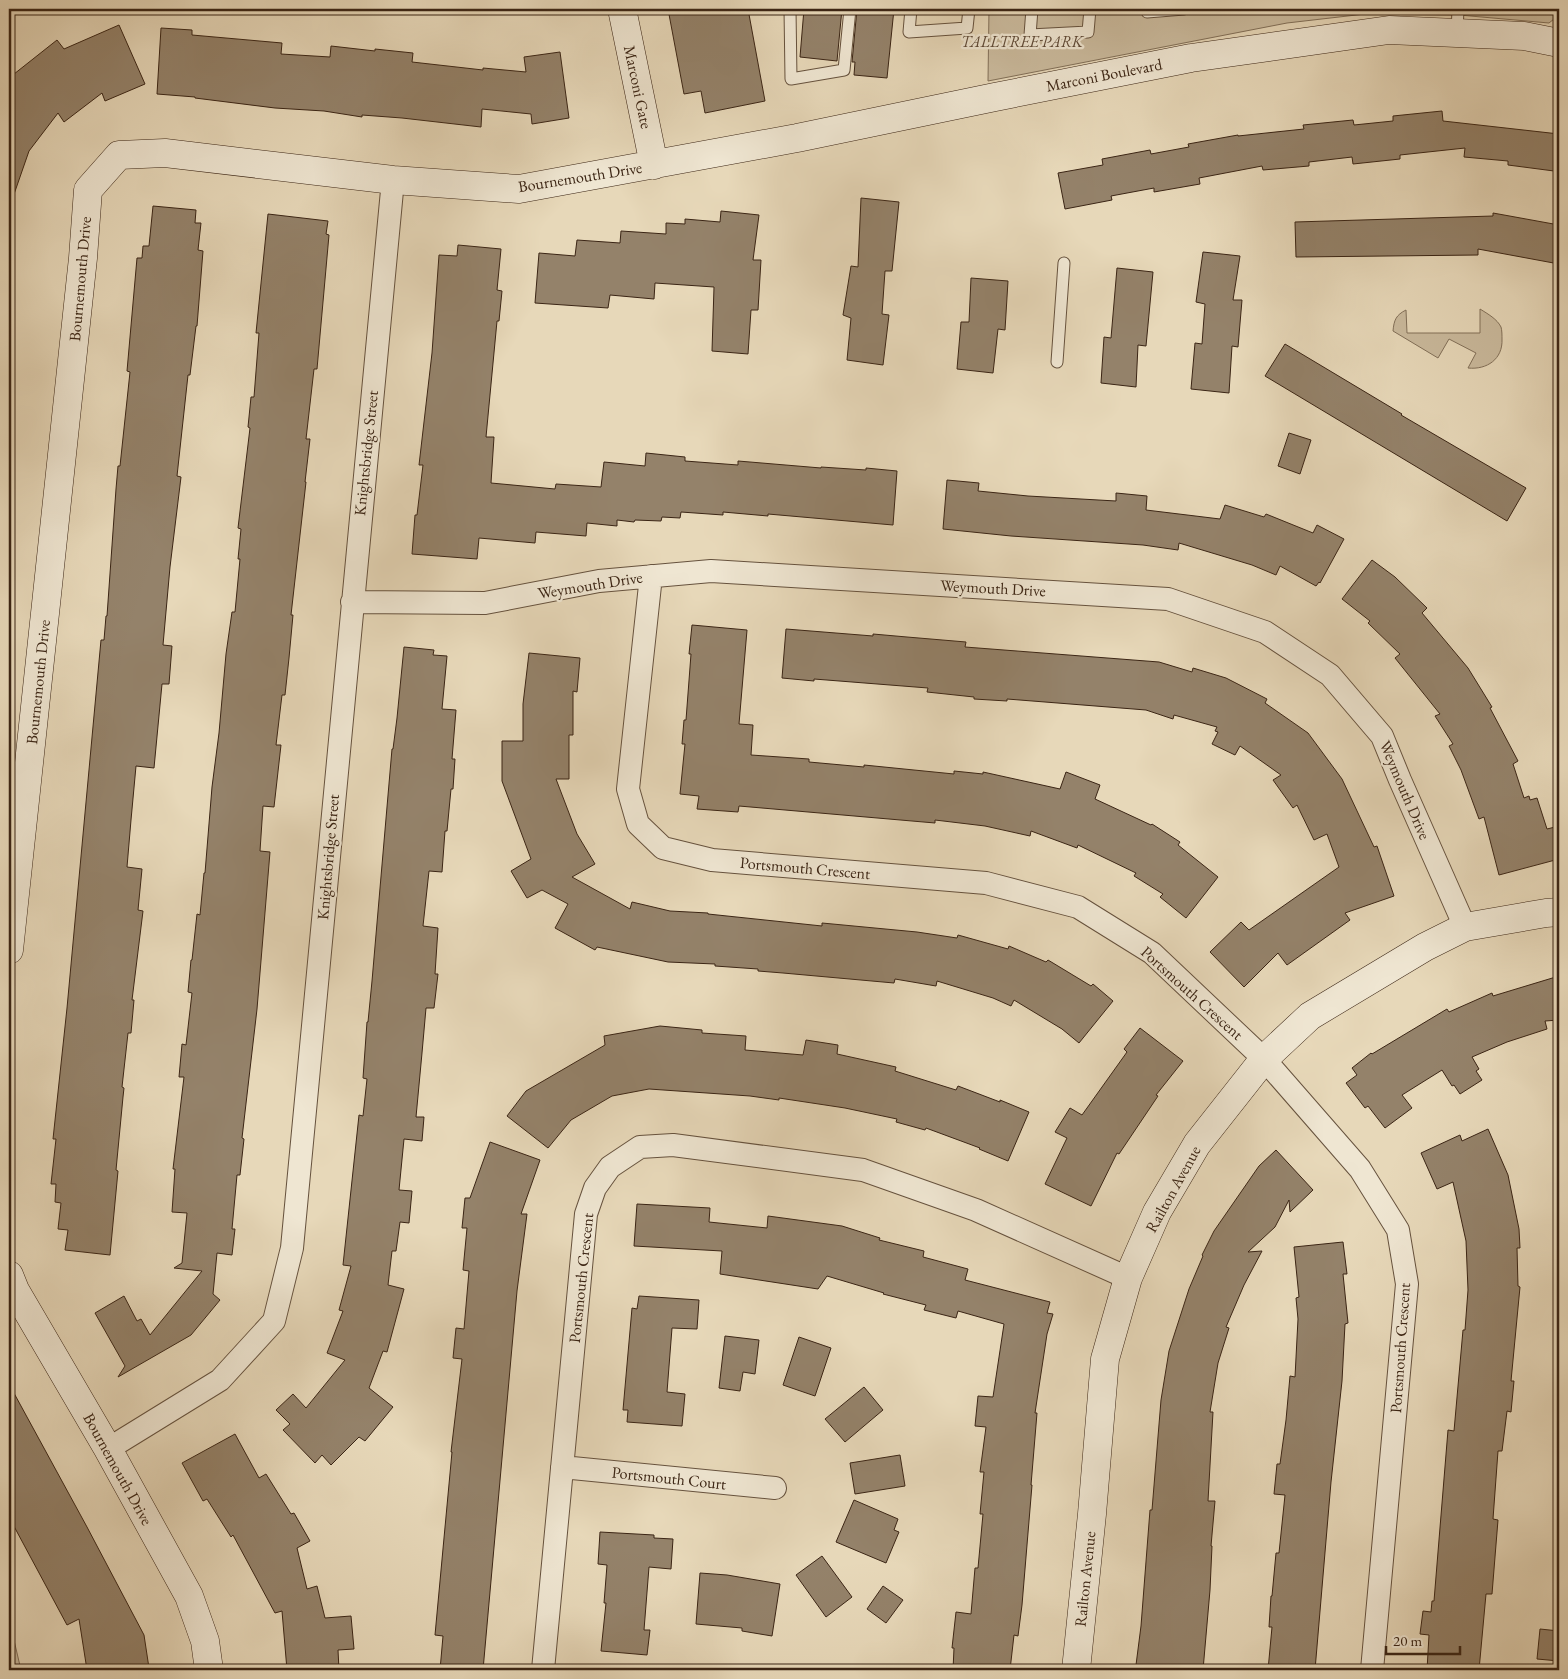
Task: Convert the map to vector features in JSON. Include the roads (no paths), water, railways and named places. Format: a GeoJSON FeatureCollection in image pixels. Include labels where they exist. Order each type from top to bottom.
{"type":"FeatureCollection","features":[{"type":"Feature","properties":{"kind":"street","name":"Marconi Gate"},"geometry":{"type":"LineString","coordinates":[[622,9],[654,165]]}},
{"type":"Feature","properties":{"kind":"street","name":"Marconi Boulevard"},"geometry":{"type":"LineString","coordinates":[[654,165],[1191,58],[1389,30],[1458,21],[1559,43]]}},
{"type":"Feature","properties":{"kind":"street","name":"Bournemouth Drive"},"geometry":{"type":"LineString","coordinates":[[9,950],[82,268],[88,190],[119,155],[165,153],[392,180],[519,189],[654,165]]}},
{"type":"Feature","properties":{"kind":"street","name":"Knightsbridge Street"},"geometry":{"type":"LineString","coordinates":[[108,1449],[220,1380],[274,1321],[292,1248],[392,180]]}},
{"type":"Feature","properties":{"kind":"street","name":"Weymouth Drive"},"geometry":{"type":"LineString","coordinates":[[352,602],[485,603],[599,581],[711,571],[1168,599],[1265,632],[1330,675],[1382,736],[1465,927]]}},
{"type":"Feature","properties":{"kind":"street","name":"Portsmouth Crescent"},"geometry":{"type":"LineString","coordinates":[[651,576],[628,789],[638,824],[663,848],[712,860],[986,883],[1078,907],[1152,953],[1264,1059],[1360,1169],[1398,1230],[1407,1284],[1372,1670]]}},
{"type":"Feature","properties":{"kind":"street","name":"Railton Avenue"},"geometry":{"type":"LineString","coordinates":[[1076,1670],[1105,1359],[1128,1278],[1157,1212],[1197,1144],[1264,1059],[1310,1016],[1425,947],[1465,927],[1559,912]]}},
{"type":"Feature","properties":{"kind":"street","name":"Portsmouth Crescent"},"geometry":{"type":"LineString","coordinates":[[542,1670],[586,1214],[595,1188],[610,1167],[640,1148],[673,1145],[863,1170],[976,1210],[1128,1278]]}},
{"type":"Feature","properties":{"kind":"street","name":"Bournemouth Drive"},"geometry":{"type":"LineString","coordinates":[[9,1275],[14,1290],[108,1449],[189,1596],[205,1641],[209,1670]]}},
{"type":"Feature","properties":{"kind":"street","name":"Portsmouth Court"},"geometry":{"type":"LineString","coordinates":[[562,1467],[775,1488]]}},
{"type":"Feature","properties":{"kind":"lane"},"geometry":{"type":"LineString","coordinates":[[790,9],[791,79],[844,70],[850,9]]}},
{"type":"Feature","properties":{"kind":"lane"},"geometry":{"type":"LineString","coordinates":[[911,9],[909,32],[967,28],[968,9]]}},
{"type":"Feature","properties":{"kind":"lane"},"geometry":{"type":"LineString","coordinates":[[1032,9],[1030,35],[1088,32],[1090,9]]}},
{"type":"Feature","properties":{"kind":"lane"},"geometry":{"type":"LineString","coordinates":[[1147,9],[1147,12],[1184,9]]}},
{"type":"Feature","properties":{"kind":"lane"},"geometry":{"type":"LineString","coordinates":[[1057,362],[1064,263]]}},
{"type":"Feature","properties":{"kind":"park label","name":"TALLTREE PARK"},"geometry":{"type":"Point","coordinates":[1022,41]}}]}
